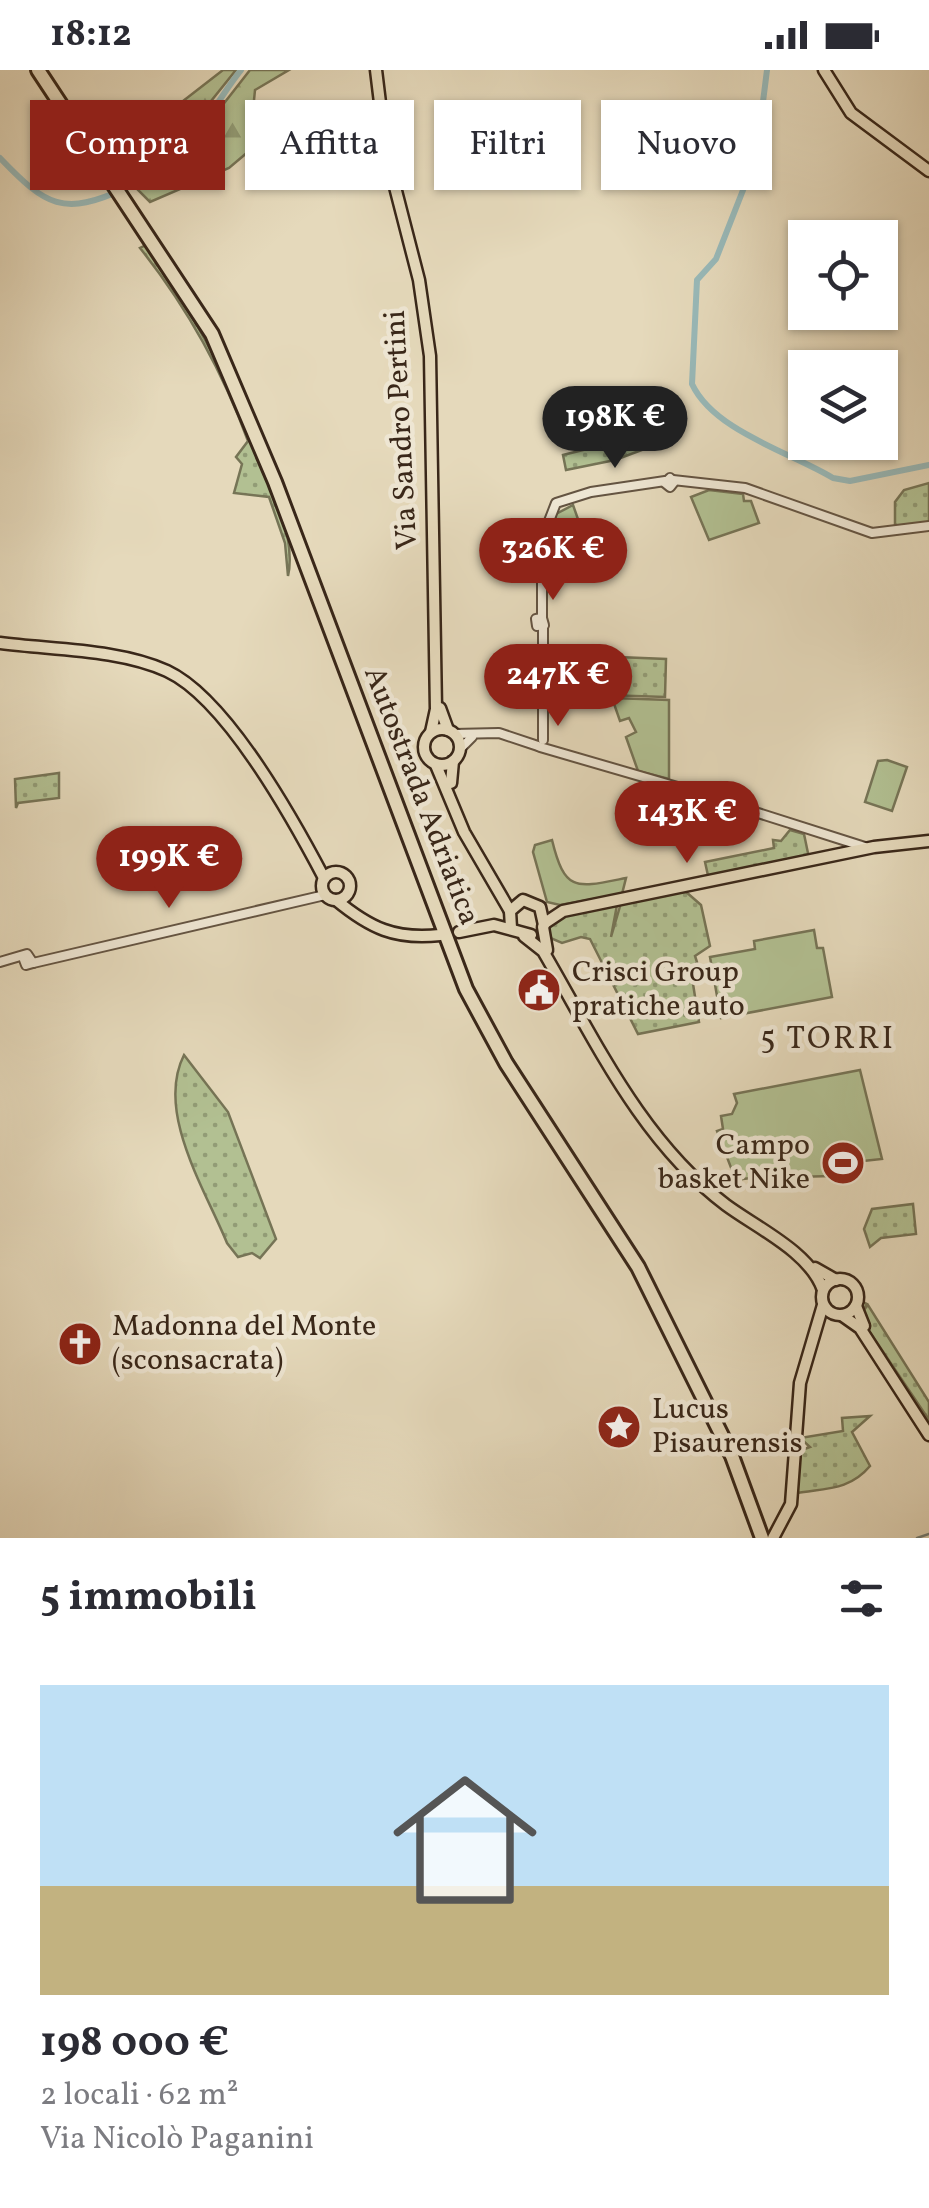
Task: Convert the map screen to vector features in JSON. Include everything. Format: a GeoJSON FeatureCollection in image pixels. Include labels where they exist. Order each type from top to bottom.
{"type":"FeatureCollection","features":[{"type":"Feature","properties":{"kind":"highway","name":"Autostrada Adriatica"},"geometry":{"type":"LineString","coordinates":[[38,70],[59,100]]}},
{"type":"Feature","properties":{"kind":"highway","name":"Autostrada Adriatica"},"geometry":{"type":"LineString","coordinates":[[46,70],[64,100]]}},
{"type":"Feature","properties":{"kind":"highway","name":"Autostrada Adriatica"},"geometry":{"type":"LineString","coordinates":[[121,190],[216,332],[253,409],[472,984],[511,1060],[644,1262],[737,1453],[766,1536]]}},
{"type":"Feature","properties":{"kind":"main road","name":"Via Sandro Pertini"},"geometry":{"type":"LineString","coordinates":[[378,70],[386,152],[418,280],[430,356],[436,709],[424,750],[436,764],[464,832],[509,913],[511,928]]}},
{"type":"Feature","properties":{"kind":"main road"},"geometry":{"type":"LineString","coordinates":[[824,70],[851,113],[929,170]]}},
{"type":"Feature","properties":{"kind":"main road","name":"Via Sandro Pertini"},"geometry":{"type":"LineString","coordinates":[[379,86],[390,150],[422,276],[434,356],[440,711],[460,749]]}},
{"type":"Feature","properties":{"kind":"main road"},"geometry":{"type":"LineString","coordinates":[[0,643],[166,671],[206,696],[232,727],[331,888],[359,918],[390,934],[440,936]]}},
{"type":"Feature","properties":{"kind":"main road"},"geometry":{"type":"LineString","coordinates":[[431,732],[451,732]]}},
{"type":"Feature","properties":{"kind":"main road"},"geometry":{"type":"LineString","coordinates":[[460,749],[453,761],[452,786],[471,834],[502,884],[540,907],[563,911],[820,860],[837,847],[858,852],[929,849]]}},
{"type":"Feature","properties":{"kind":"main road"},"geometry":{"type":"LineString","coordinates":[[436,764],[453,761]]}},
{"type":"Feature","properties":{"kind":"main road"},"geometry":{"type":"LineString","coordinates":[[858,852],[929,842]]}},
{"type":"Feature","properties":{"kind":"main road"},"geometry":{"type":"LineString","coordinates":[[494,925],[523,900]]}},
{"type":"Feature","properties":{"kind":"main road"},"geometry":{"type":"LineString","coordinates":[[540,907],[546,949],[626,1088],[664,1142],[712,1191],[821,1273],[854,1286],[860,1321],[929,1431]]}},
{"type":"Feature","properties":{"kind":"main road"},"geometry":{"type":"LineString","coordinates":[[524,936],[563,911]]}},
{"type":"Feature","properties":{"kind":"main road"},"geometry":{"type":"LineString","coordinates":[[459,932],[494,925],[511,928],[543,950],[641,1118],[662,1144],[710,1192],[806,1264],[823,1290],[819,1323],[800,1384],[791,1504],[766,1536]]}},
{"type":"Feature","properties":{"kind":"main road"},"geometry":{"type":"LineString","coordinates":[[823,1290],[836,1280]]}},
{"type":"Feature","properties":{"kind":"main road"},"geometry":{"type":"LineString","coordinates":[[823,1305],[856,1323],[929,1431]]}},
{"type":"Feature","properties":{"kind":"main road"},"geometry":{"type":"LineString","coordinates":[[819,1323],[856,1306]]}},
{"type":"Feature","properties":{"kind":"street"},"geometry":{"type":"LineString","coordinates":[[538,743],[541,547],[548,516],[556,503],[581,494],[670,484],[722,483],[872,533],[929,526]]}},
{"type":"Feature","properties":{"kind":"street"},"geometry":{"type":"LineString","coordinates":[[451,732],[499,734],[538,743],[822,834],[837,847],[874,847]]}},
{"type":"Feature","properties":{"kind":"street"},"geometry":{"type":"LineString","coordinates":[[460,749],[476,734]]}},
{"type":"Feature","properties":{"kind":"street"},"geometry":{"type":"LineString","coordinates":[[0,962],[304,898],[331,888]]}},
{"type":"Feature","properties":{"kind":"green space"},"geometry":{"type":"Polygon","coordinates":[[[223,70],[236,70],[212,100],[184,100],[223,70]]]}},
{"type":"Feature","properties":{"kind":"green space"},"geometry":{"type":"Polygon","coordinates":[[[250,70],[289,70],[255,90],[254,100],[245,100],[245,154],[225,170],[225,102],[250,70]]]}},
{"type":"Feature","properties":{"kind":"green space"},"geometry":{"type":"Polygon","coordinates":[[[138,190],[178,190],[150,202],[138,190]]]}},
{"type":"Feature","properties":{"kind":"green space"},"geometry":{"type":"Polygon","coordinates":[[[148,244],[215,358],[262,456],[289,544],[288,576],[285,543],[269,497],[234,493],[242,464],[236,457],[248,441],[202,340],[140,248],[148,244]]]}},
{"type":"Feature","properties":{"kind":"green space"},"geometry":{"type":"Polygon","coordinates":[[[655,432],[658,444],[615,460],[566,470],[563,455],[655,432]]]}},
{"type":"Feature","properties":{"kind":"green space"},"geometry":{"type":"Polygon","coordinates":[[[929,483],[929,522],[895,531],[895,502],[904,490],[929,483]]]}},
{"type":"Feature","properties":{"kind":"green space"},"geometry":{"type":"Polygon","coordinates":[[[709,490],[743,494],[744,501],[751,501],[759,523],[709,540],[691,497],[709,490]]]}},
{"type":"Feature","properties":{"kind":"green space"},"geometry":{"type":"Polygon","coordinates":[[[573,505],[585,539],[547,553],[556,514],[573,505]]]}},
{"type":"Feature","properties":{"kind":"green space"},"geometry":{"type":"Polygon","coordinates":[[[545,654],[666,659],[665,697],[544,693],[545,654]]]}},
{"type":"Feature","properties":{"kind":"green space"},"geometry":{"type":"Polygon","coordinates":[[[612,698],[669,700],[669,779],[638,771],[626,737],[636,732],[629,718],[620,721],[612,698]]]}},
{"type":"Feature","properties":{"kind":"green space"},"geometry":{"type":"Polygon","coordinates":[[[878,761],[907,767],[892,811],[865,802],[878,761]]]}},
{"type":"Feature","properties":{"kind":"green space"},"geometry":{"type":"Polygon","coordinates":[[[59,773],[59,798],[18,803],[16,808],[15,779],[59,773]]]}},
{"type":"Feature","properties":{"kind":"green space"},"geometry":{"type":"Polygon","coordinates":[[[790,830],[804,834],[809,858],[709,880],[705,862],[774,848],[773,840],[781,841],[790,830]]]}},
{"type":"Feature","properties":{"kind":"green space"},"geometry":{"type":"Polygon","coordinates":[[[552,840],[568,878],[575,883],[595,884],[626,878],[622,894],[560,905],[547,902],[533,852],[535,845],[552,840]]]}},
{"type":"Feature","properties":{"kind":"green space"},"geometry":{"type":"Polygon","coordinates":[[[685,891],[701,905],[710,946],[695,956],[697,962],[691,971],[699,1022],[638,1034],[590,939],[581,937],[562,943],[548,937],[548,928],[562,916],[617,905],[611,937],[621,903],[685,891]]]}},
{"type":"Feature","properties":{"kind":"green space"},"geometry":{"type":"Polygon","coordinates":[[[814,930],[817,948],[823,948],[832,997],[721,1018],[710,957],[755,949],[754,941],[814,930]]]}},
{"type":"Feature","properties":{"kind":"green space"},"geometry":{"type":"Polygon","coordinates":[[[184,1055],[228,1112],[276,1239],[260,1258],[252,1253],[238,1257],[227,1243],[187,1151],[176,1101],[177,1077],[184,1055]]]}},
{"type":"Feature","properties":{"kind":"green space"},"geometry":{"type":"Polygon","coordinates":[[[860,1070],[882,1159],[854,1162],[848,1175],[743,1179],[741,1172],[733,1173],[717,1131],[723,1129],[721,1116],[732,1114],[737,1103],[734,1094],[860,1070]]]}},
{"type":"Feature","properties":{"kind":"green space"},"geometry":{"type":"Polygon","coordinates":[[[913,1204],[916,1234],[881,1238],[870,1247],[864,1229],[872,1209],[913,1204]]]}},
{"type":"Feature","properties":{"kind":"green space"},"geometry":{"type":"Polygon","coordinates":[[[867,1304],[862,1312],[868,1305],[929,1402],[929,1420],[863,1322],[860,1305],[867,1304]]]}},
{"type":"Feature","properties":{"kind":"green space"},"geometry":{"type":"Polygon","coordinates":[[[870,1416],[852,1432],[870,1466],[846,1484],[797,1493],[799,1451],[810,1447],[800,1438],[843,1431],[842,1418],[870,1416]]]}},
{"type":"Feature","properties":{"kind":"waterway"},"geometry":{"type":"LineString","coordinates":[[0,158],[30,187],[57,202],[71,204],[104,197],[179,157],[241,70]]}},
{"type":"Feature","properties":{"kind":"waterway"},"geometry":{"type":"LineString","coordinates":[[767,70],[756,157],[716,259],[697,280],[692,384],[717,415],[735,428],[833,478],[850,481],[929,465]]}},
{"type":"Feature","properties":{"kind":"waterway"},"geometry":{"type":"LineString","coordinates":[[917,1538],[929,1534]]}},
{"type":"Feature","properties":{"kind":"place","name":"Crisci Group pratiche auto"},"geometry":{"type":"Point","coordinates":[539,990]}},
{"type":"Feature","properties":{"kind":"place","name":"Campo basket Nike"},"geometry":{"type":"Point","coordinates":[843,1163]}},
{"type":"Feature","properties":{"kind":"place","name":"Madonna del Monte (sconsacrata)"},"geometry":{"type":"Point","coordinates":[80,1344]}},
{"type":"Feature","properties":{"kind":"place","name":"Lucus Pisaurensis"},"geometry":{"type":"Point","coordinates":[619,1427]}},
{"type":"Feature","properties":{"kind":"district","name":"5 TORRI"},"geometry":{"type":"Point","coordinates":[828,1040]}}]}
